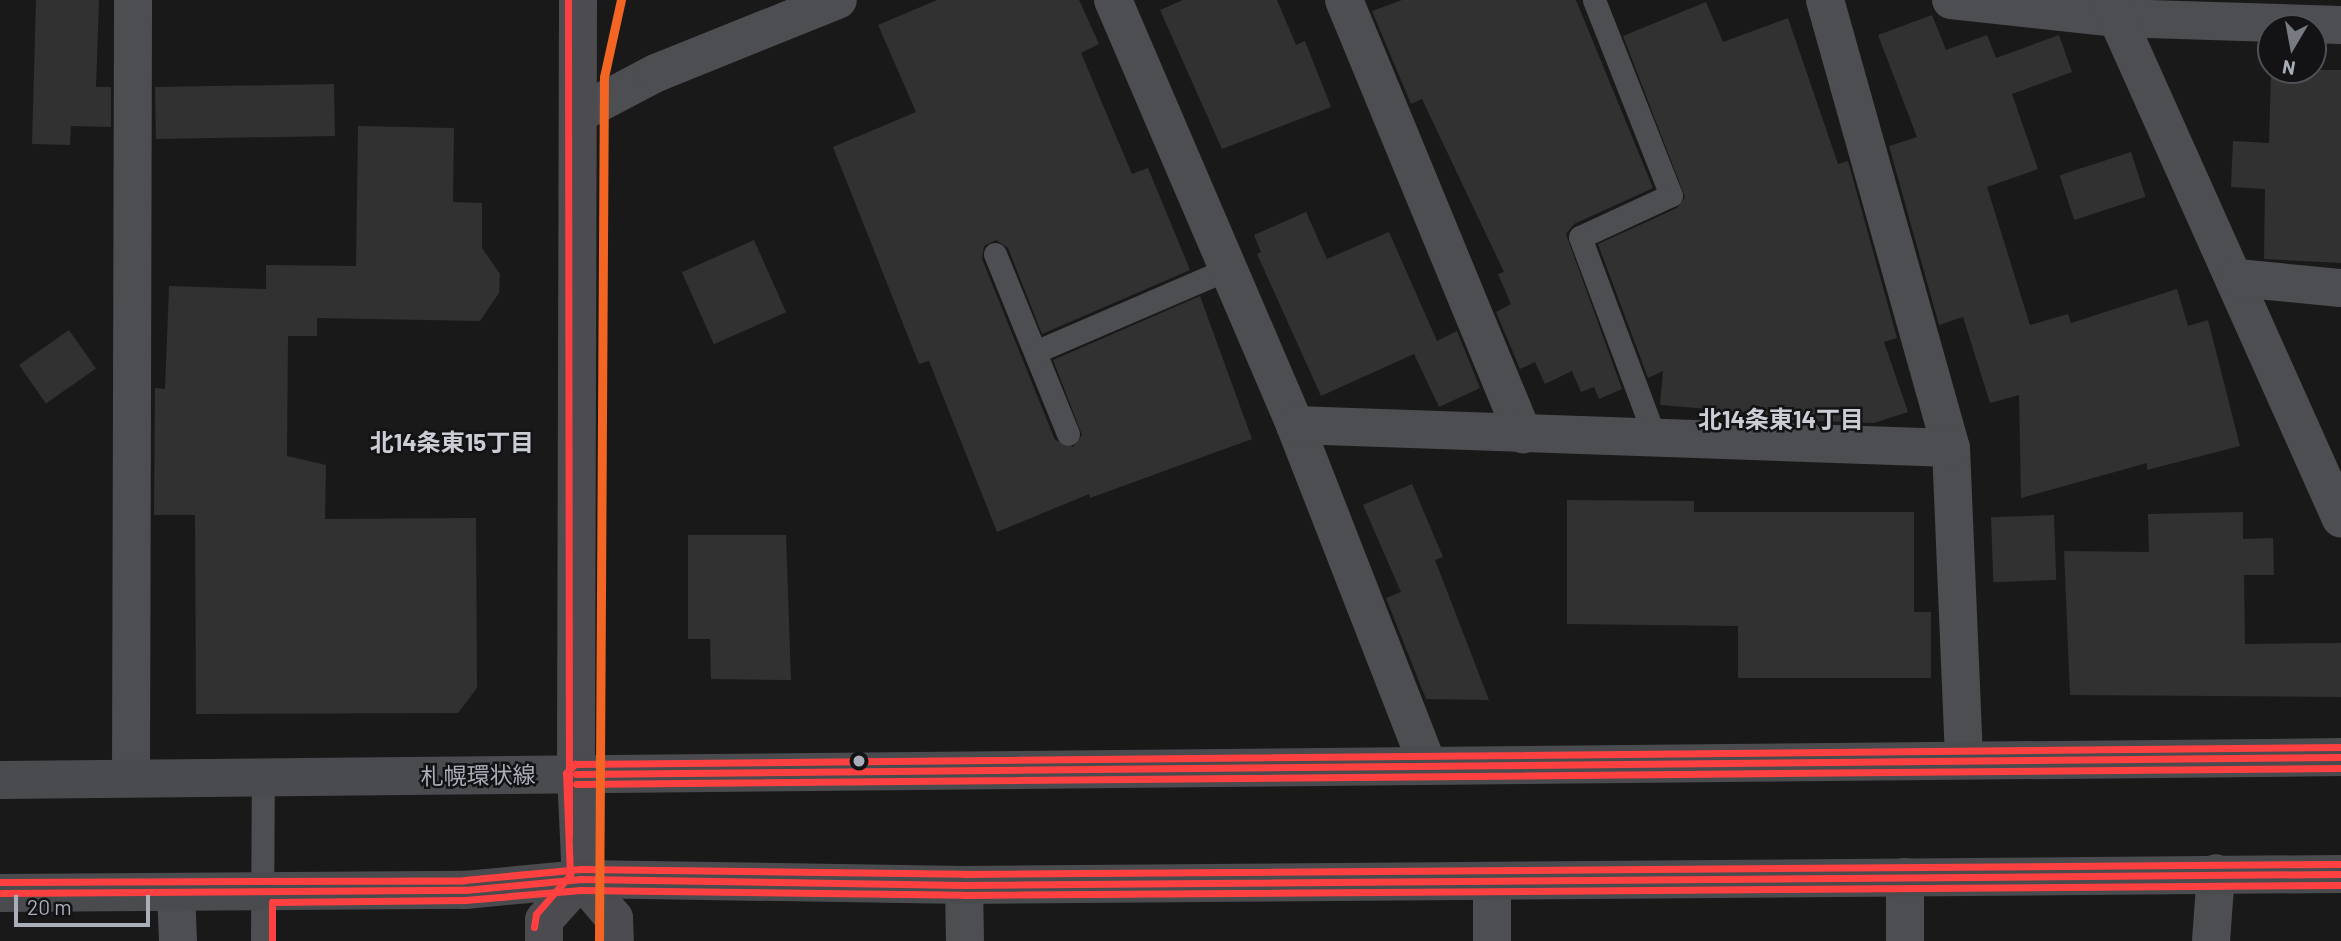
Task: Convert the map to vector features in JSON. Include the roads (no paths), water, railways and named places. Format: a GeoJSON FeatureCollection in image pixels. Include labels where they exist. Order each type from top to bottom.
{"type":"FeatureCollection","features":[{"type":"Feature","properties":{"kind":"main road","name":"札幌環状線"},"geometry":{"type":"LineString","coordinates":[[0,780],[2341,757]]}},
{"type":"Feature","properties":{"kind":"main road"},"geometry":{"type":"LineString","coordinates":[[0,893],[465,890],[581,878],[964,885],[2341,874]]}},
{"type":"Feature","properties":{"kind":"street"},"geometry":{"type":"LineString","coordinates":[[131,777],[133,0]]}},
{"type":"Feature","properties":{"kind":"street"},"geometry":{"type":"LineString","coordinates":[[578,0],[580,113],[576,774],[581,878],[614,918],[615,941]]}},
{"type":"Feature","properties":{"kind":"street"},"geometry":{"type":"LineString","coordinates":[[580,113],[656,73],[838,0]]}},
{"type":"Feature","properties":{"kind":"street"},"geometry":{"type":"LineString","coordinates":[[1113,0],[1295,425],[1428,766]]}},
{"type":"Feature","properties":{"kind":"street"},"geometry":{"type":"LineString","coordinates":[[1344,0],[1523,435]]}},
{"type":"Feature","properties":{"kind":"street"},"geometry":{"type":"LineString","coordinates":[[1825,0],[1951,448],[1964,760]]}},
{"type":"Feature","properties":{"kind":"street"},"geometry":{"type":"LineString","coordinates":[[1951,0],[2341,25]]}},
{"type":"Feature","properties":{"kind":"street"},"geometry":{"type":"LineString","coordinates":[[2113,9],[2237,278],[2341,519]]}},
{"type":"Feature","properties":{"kind":"street"},"geometry":{"type":"LineString","coordinates":[[2237,278],[2341,288]]}},
{"type":"Feature","properties":{"kind":"street"},"geometry":{"type":"LineString","coordinates":[[1295,425],[1656,440],[1951,448]]}},
{"type":"Feature","properties":{"kind":"street"},"geometry":{"type":"LineString","coordinates":[[2211,941],[2216,873]]}},
{"type":"Feature","properties":{"kind":"street"},"geometry":{"type":"LineString","coordinates":[[1905,877],[1905,941]]}},
{"type":"Feature","properties":{"kind":"street"},"geometry":{"type":"LineString","coordinates":[[544,941],[544,920],[581,878]]}},
{"type":"Feature","properties":{"kind":"street"},"geometry":{"type":"LineString","coordinates":[[1492,881],[1492,941]]}},
{"type":"Feature","properties":{"kind":"street"},"geometry":{"type":"LineString","coordinates":[[964,885],[965,941]]}},
{"type":"Feature","properties":{"kind":"street"},"geometry":{"type":"LineString","coordinates":[[176,893],[178,941]]}},
{"type":"Feature","properties":{"kind":"lane"},"geometry":{"type":"LineString","coordinates":[[1594,0],[1671,195],[1580,237],[1656,440]]}},
{"type":"Feature","properties":{"kind":"lane"},"geometry":{"type":"LineString","coordinates":[[995,254],[1068,435]]}},
{"type":"Feature","properties":{"kind":"lane"},"geometry":{"type":"LineString","coordinates":[[1035,352],[1228,269]]}},
{"type":"Feature","properties":{"kind":"lane"},"geometry":{"type":"LineString","coordinates":[[262,941],[263,776]]}},
{"type":"Feature","properties":{"kind":"district","name":"北14条東14丁目"},"geometry":{"type":"Point","coordinates":[1781,419]}},
{"type":"Feature","properties":{"kind":"district","name":"北14条東15丁目"},"geometry":{"type":"Point","coordinates":[452,442]}}]}
